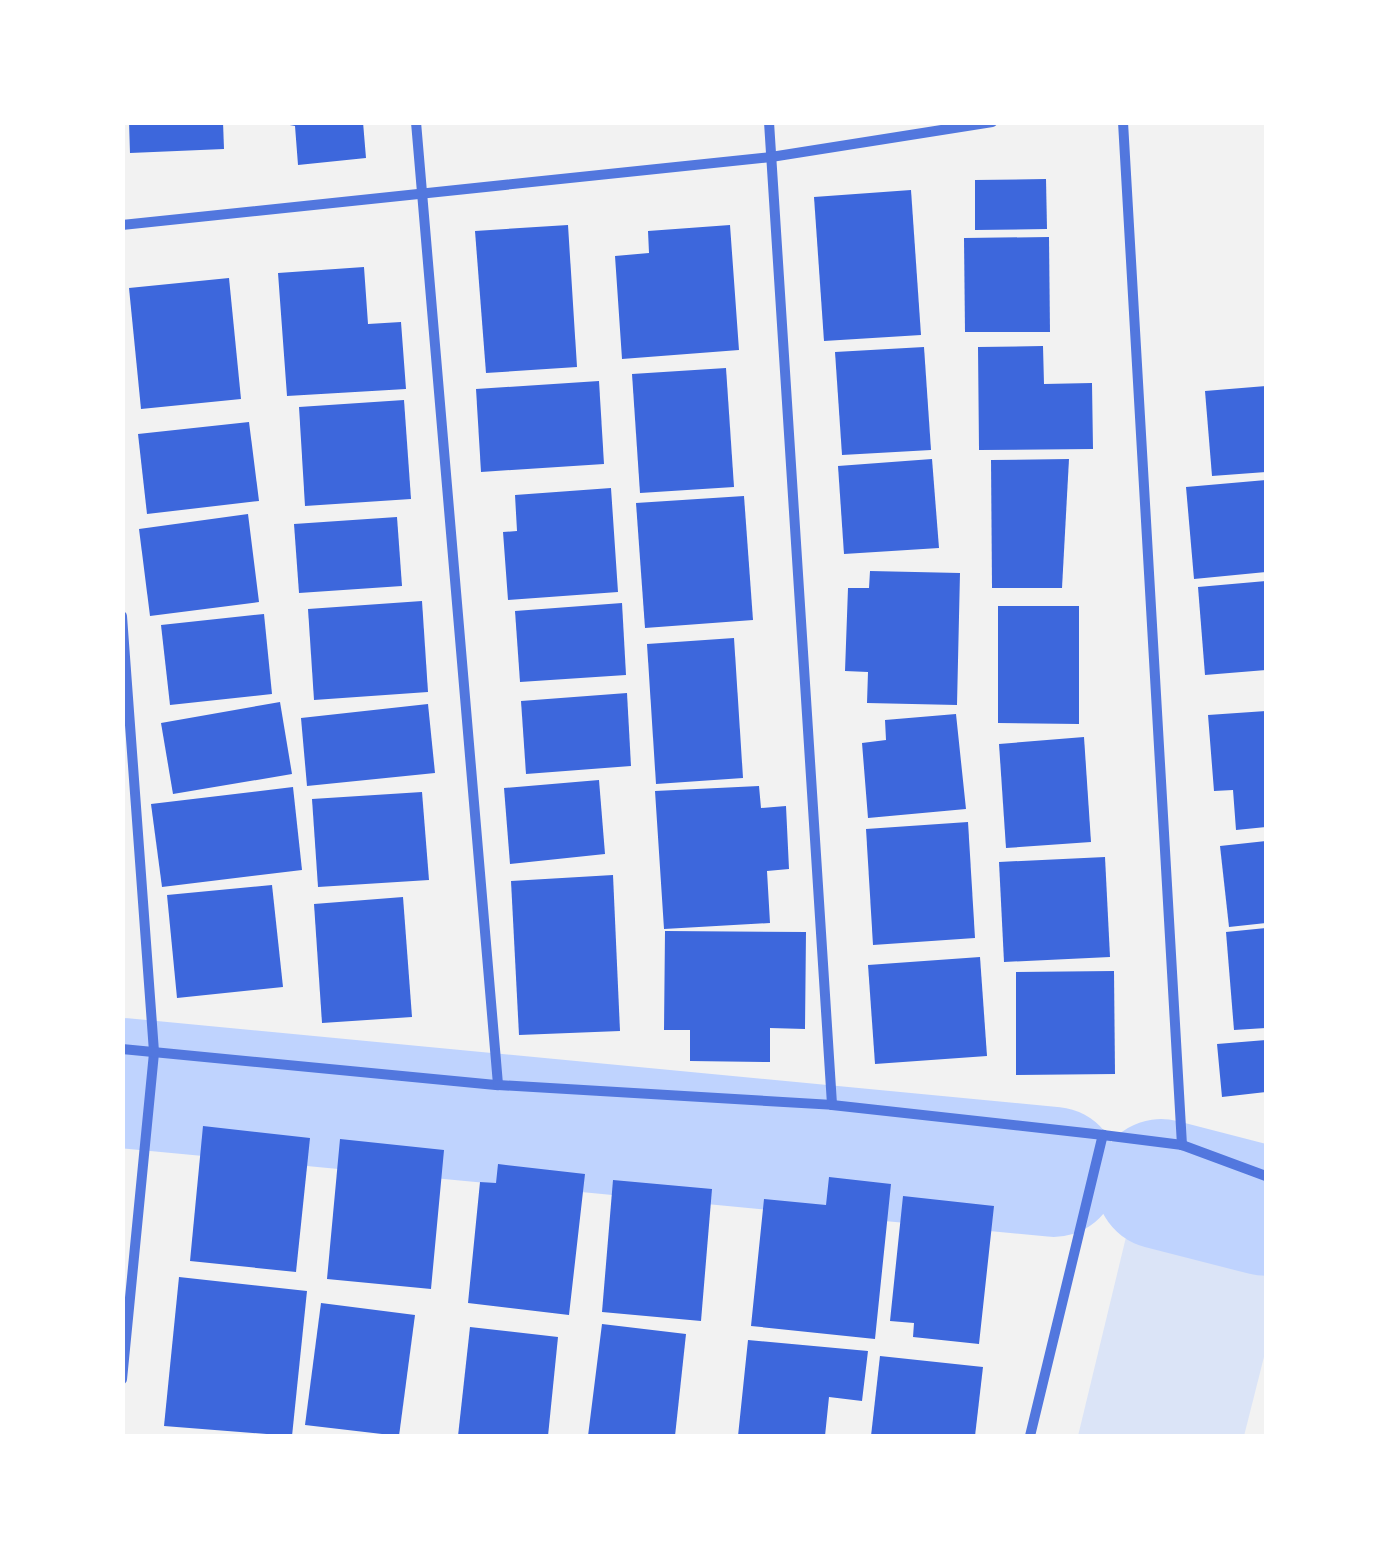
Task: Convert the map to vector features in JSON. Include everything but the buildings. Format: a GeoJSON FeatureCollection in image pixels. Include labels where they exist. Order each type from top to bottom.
{"type":"FeatureCollection","features":[{"type":"Feature","properties":{"kind":"street"},"geometry":{"type":"LineString","coordinates":[[416,122],[498,1085]]}},
{"type":"Feature","properties":{"kind":"street"},"geometry":{"type":"LineString","coordinates":[[769,122],[832,1105]]}},
{"type":"Feature","properties":{"kind":"street"},"geometry":{"type":"LineString","coordinates":[[122,225],[771,157],[992,122]]}},
{"type":"Feature","properties":{"kind":"street"},"geometry":{"type":"LineString","coordinates":[[1123,122],[1182,1145]]}},
{"type":"Feature","properties":{"kind":"street"},"geometry":{"type":"LineString","coordinates":[[122,616],[154,1053],[122,1379]]}},
{"type":"Feature","properties":{"kind":"street"},"geometry":{"type":"LineString","coordinates":[[122,1049],[498,1085],[832,1105],[1102,1134],[1182,1145],[1266,1176]]}},
{"type":"Feature","properties":{"kind":"street"},"geometry":{"type":"LineString","coordinates":[[1030,1436],[1102,1134]]}},
{"type":"Feature","properties":{"kind":"shaded area"},"geometry":{"type":"Polygon","coordinates":[[[1162,1190],[1266,1223],[1266,1349],[1244,1436],[1078,1436],[1134,1204],[1162,1190]]]}},
{"type":"Feature","properties":{"kind":"waterway"},"geometry":{"type":"LineString","coordinates":[[122,1083],[1054,1172]]}},
{"type":"Feature","properties":{"kind":"waterway"},"geometry":{"type":"LineString","coordinates":[[1161,1184],[1266,1211]]}}]}
